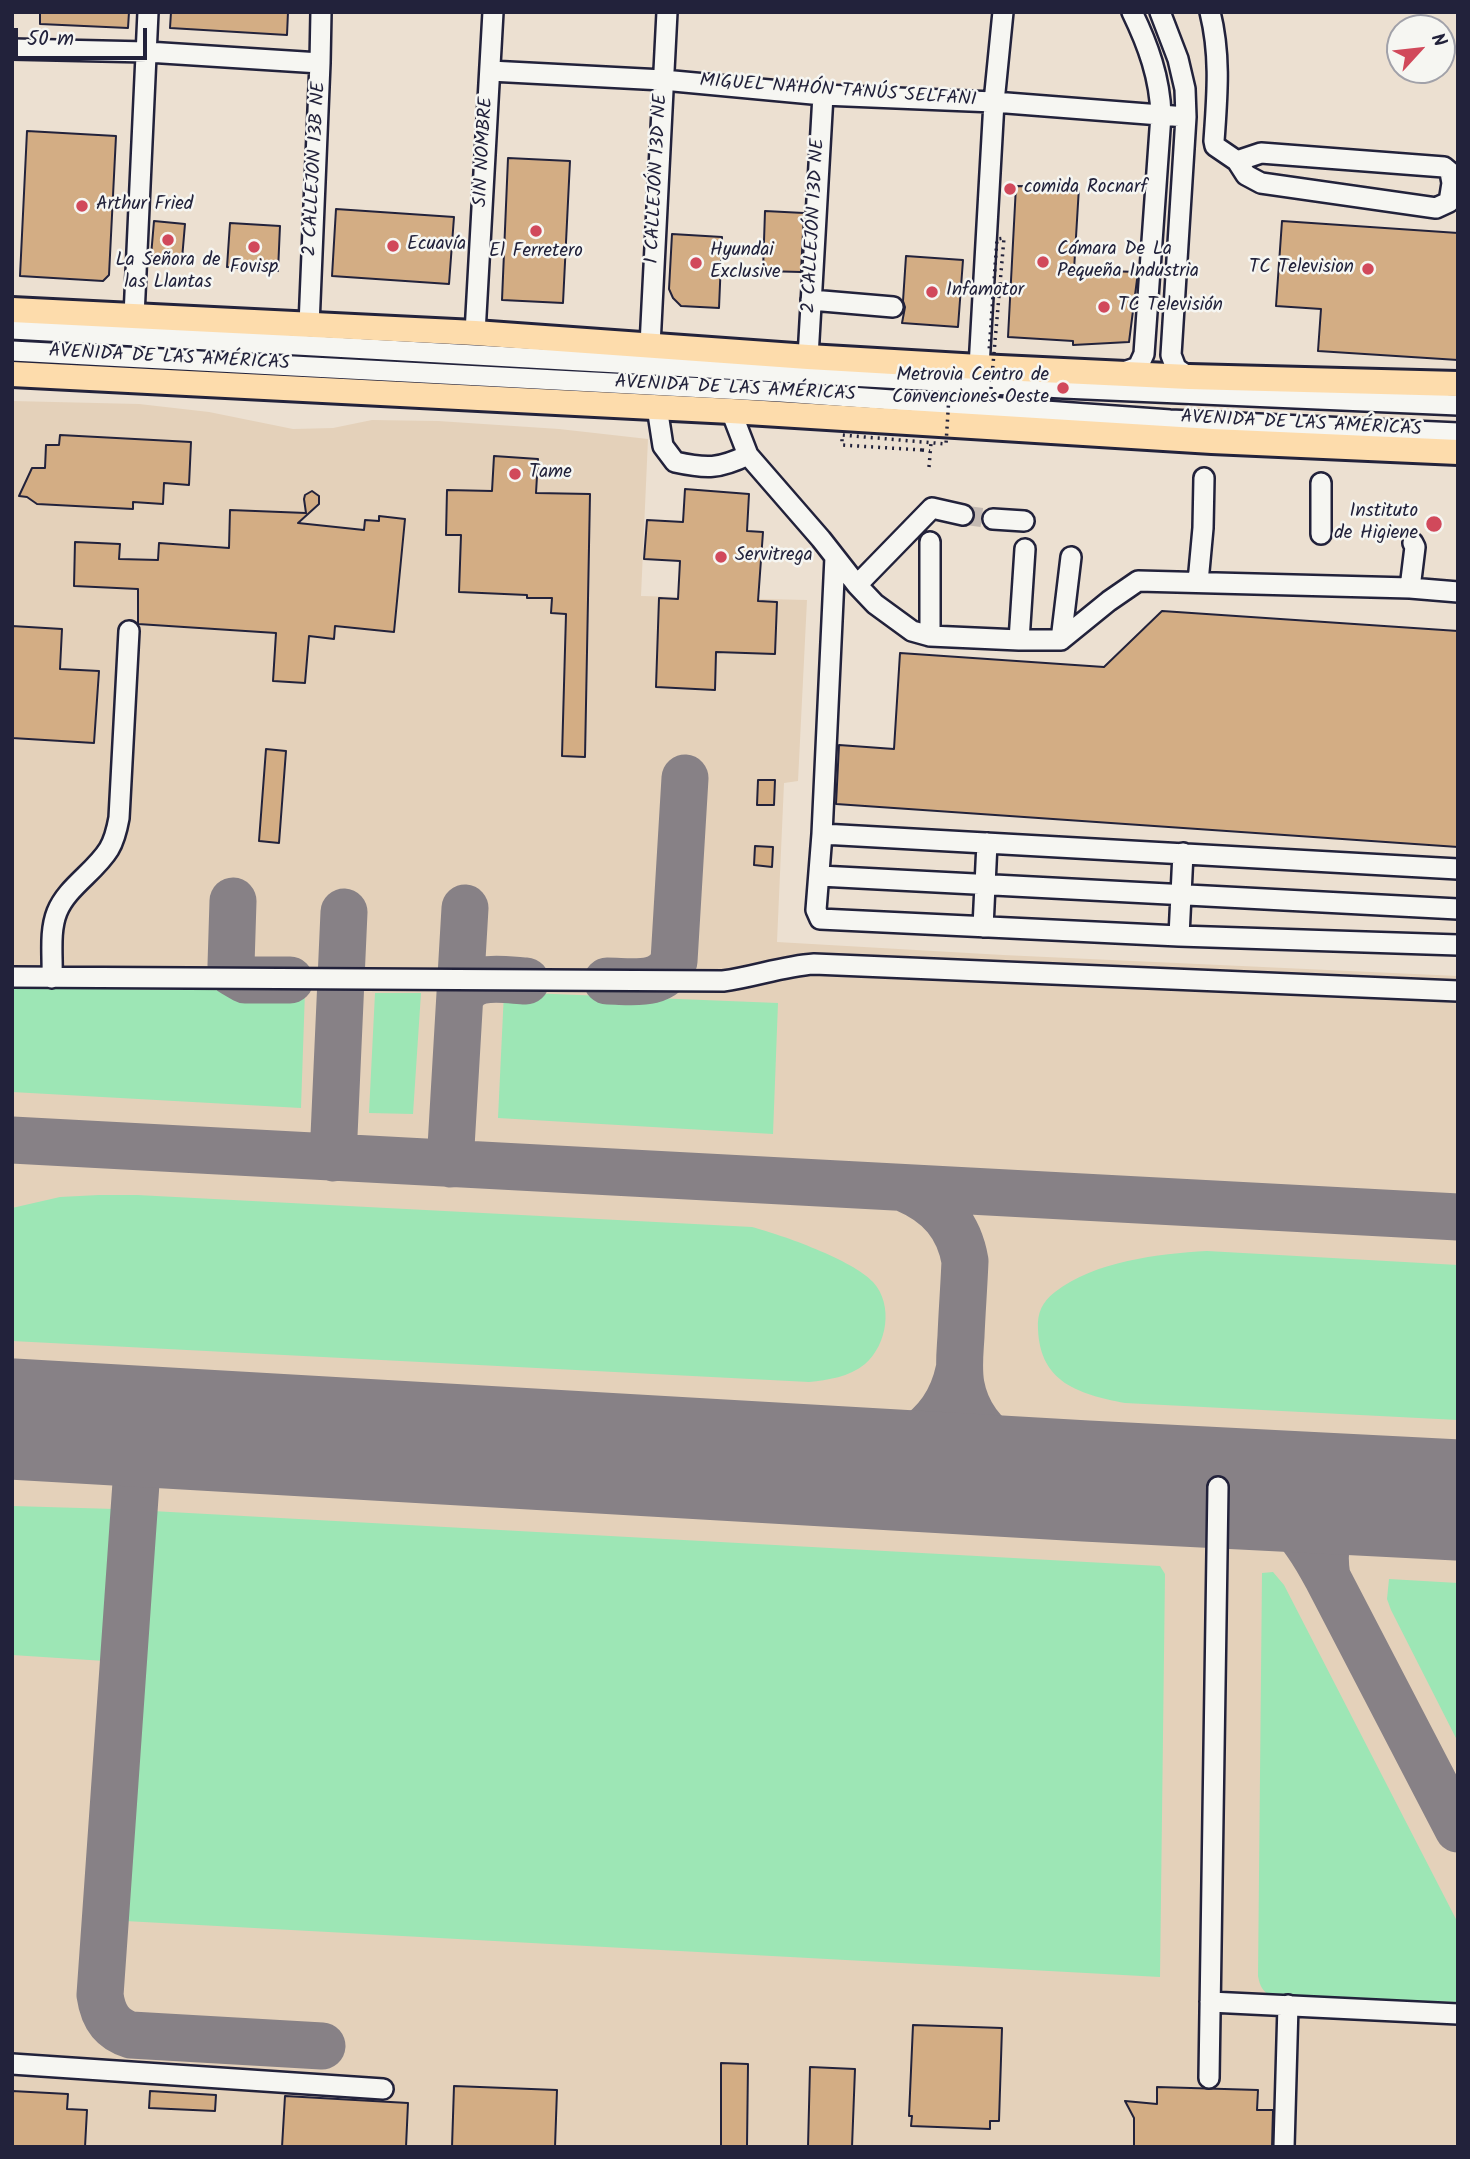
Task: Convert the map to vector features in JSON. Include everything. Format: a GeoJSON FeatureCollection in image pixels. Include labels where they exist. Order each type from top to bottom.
{"type":"FeatureCollection","features":[{"type":"Feature","properties":{"kind":"main road","name":"AVENIDA DE LAS AMÉRICAS"},"geometry":{"type":"LineString","coordinates":[[12,310],[475,333],[808,357],[984,359],[1189,377],[1458,384]]}},
{"type":"Feature","properties":{"kind":"main road","name":"AVENIDA DE LAS AMÉRICAS"},"geometry":{"type":"LineString","coordinates":[[12,374],[1458,452]]}},
{"type":"Feature","properties":{"kind":"street"},"geometry":{"type":"LineString","coordinates":[[134,316],[148,12]]}},
{"type":"Feature","properties":{"kind":"street","name":"2 CALLEJON 13B NE"},"geometry":{"type":"LineString","coordinates":[[309,325],[321,12]]}},
{"type":"Feature","properties":{"kind":"street","name":"SIN NOMBRE"},"geometry":{"type":"LineString","coordinates":[[475,333],[493,12]]}},
{"type":"Feature","properties":{"kind":"street","name":"1 CALLEJÓN 13D NE"},"geometry":{"type":"LineString","coordinates":[[650,345],[667,12]]}},
{"type":"Feature","properties":{"kind":"street"},"geometry":{"type":"LineString","coordinates":[[984,359],[994,102],[1003,12]]}},
{"type":"Feature","properties":{"kind":"street"},"geometry":{"type":"LineString","coordinates":[[1121,373],[1138,367],[1144,354],[1161,115],[1149,50],[1132,12]]}},
{"type":"Feature","properties":{"kind":"street"},"geometry":{"type":"LineString","coordinates":[[1160,12],[1178,59],[1185,89],[1186,117],[1171,355],[1176,368],[1189,377]]}},
{"type":"Feature","properties":{"kind":"street"},"geometry":{"type":"LineString","coordinates":[[1210,12],[1217,38],[1219,67],[1215,146],[1237,161],[1246,175],[1261,183],[1436,208],[1449,202],[1452,183],[1451,163],[1261,153],[1237,161]]}},
{"type":"Feature","properties":{"kind":"street"},"geometry":{"type":"LineString","coordinates":[[1217,38],[1223,12]]}},
{"type":"Feature","properties":{"kind":"street"},"geometry":{"type":"LineString","coordinates":[[12,49],[147,52],[320,63]]}},
{"type":"Feature","properties":{"kind":"street","name":"MIGUEL NAHÓN TANÚS SELFANI"},"geometry":{"type":"LineString","coordinates":[[490,71],[663,80],[823,95],[994,102],[1186,117]]}},
{"type":"Feature","properties":{"kind":"street","name":"2 CALLEJÓN 13D NE"},"geometry":{"type":"LineString","coordinates":[[808,357],[823,95]]}},
{"type":"Feature","properties":{"kind":"street"},"geometry":{"type":"LineString","coordinates":[[811,300],[893,307]]}},
{"type":"Feature","properties":{"kind":"street","name":"AVENIDA DE LAS AMÉRICAS"},"geometry":{"type":"LineString","coordinates":[[12,329],[1049,387],[1458,405]]}},
{"type":"Feature","properties":{"kind":"street","name":"AVENIDA DE LAS AMÉRICAS"},"geometry":{"type":"LineString","coordinates":[[12,351],[781,392],[1170,419],[1458,433]]}},
{"type":"Feature","properties":{"kind":"street"},"geometry":{"type":"LineString","coordinates":[[657,407],[663,446],[675,462],[709,467],[726,466],[748,455]]}},
{"type":"Feature","properties":{"kind":"street"},"geometry":{"type":"LineString","coordinates":[[732,411],[748,455],[857,585],[912,631],[930,636],[1061,640],[1108,601],[1138,581],[1410,588],[1458,592]]}},
{"type":"Feature","properties":{"kind":"street"},"geometry":{"type":"LineString","coordinates":[[1198,582],[1204,478]]}},
{"type":"Feature","properties":{"kind":"street"},"geometry":{"type":"LineString","coordinates":[[1321,483],[1321,534]]}},
{"type":"Feature","properties":{"kind":"street"},"geometry":{"type":"LineString","coordinates":[[857,585],[932,508],[963,515]]}},
{"type":"Feature","properties":{"kind":"street"},"geometry":{"type":"LineString","coordinates":[[993,519],[1024,521]]}},
{"type":"Feature","properties":{"kind":"street"},"geometry":{"type":"LineString","coordinates":[[930,542],[930,636]]}},
{"type":"Feature","properties":{"kind":"street"},"geometry":{"type":"LineString","coordinates":[[1410,588],[1415,547],[1413,543]]}},
{"type":"Feature","properties":{"kind":"street"},"geometry":{"type":"LineString","coordinates":[[1019,640],[1025,549]]}},
{"type":"Feature","properties":{"kind":"street"},"geometry":{"type":"LineString","coordinates":[[835,557],[816,912],[820,919],[1178,936],[1458,945]]}},
{"type":"Feature","properties":{"kind":"street"},"geometry":{"type":"LineString","coordinates":[[1061,640],[1071,557]]}},
{"type":"Feature","properties":{"kind":"street"},"geometry":{"type":"LineString","coordinates":[[52,978],[57,913],[68,895],[108,850],[116,835],[129,631]]}},
{"type":"Feature","properties":{"kind":"street"},"geometry":{"type":"LineString","coordinates":[[822,834],[1458,869]]}},
{"type":"Feature","properties":{"kind":"street"},"geometry":{"type":"LineString","coordinates":[[983,927],[987,843]]}},
{"type":"Feature","properties":{"kind":"street"},"geometry":{"type":"LineString","coordinates":[[1178,936],[1183,853]]}},
{"type":"Feature","properties":{"kind":"street"},"geometry":{"type":"LineString","coordinates":[[820,876],[1458,908]]}},
{"type":"Feature","properties":{"kind":"street"},"geometry":{"type":"LineString","coordinates":[[12,977],[723,981],[742,979],[795,965],[814,964],[1458,990]]}},
{"type":"Feature","properties":{"kind":"street"},"geometry":{"type":"LineString","coordinates":[[1209,2078],[1218,1487]]}},
{"type":"Feature","properties":{"kind":"street"},"geometry":{"type":"LineString","coordinates":[[1210,2001],[1458,2014]]}},
{"type":"Feature","properties":{"kind":"street"},"geometry":{"type":"LineString","coordinates":[[1284,2147],[1288,2005]]}},
{"type":"Feature","properties":{"kind":"street"},"geometry":{"type":"LineString","coordinates":[[12,2064],[383,2089]]}},
{"type":"Feature","properties":{"kind":"path"},"geometry":{"type":"LineString","coordinates":[[930,451],[842,445],[842,435],[946,444],[949,396],[990,399],[1004,238],[997,239],[984,359]]}},
{"type":"Feature","properties":{"kind":"shaded area"},"geometry":{"type":"Polygon","coordinates":[[[12,401],[139,404],[209,412],[293,429],[333,428],[372,420],[438,421],[559,429],[648,439],[641,596],[807,600],[798,781],[784,783],[777,942],[1458,976],[1458,2147],[12,2147],[12,401]]]}},
{"type":"Feature","properties":{"kind":"green space"},"geometry":{"type":"Polygon","coordinates":[[[12,988],[305,991],[301,1108],[12,1092],[12,988]]]}},
{"type":"Feature","properties":{"kind":"green space"},"geometry":{"type":"Polygon","coordinates":[[[504,992],[778,1003],[773,1134],[498,1118],[504,992]]]}},
{"type":"Feature","properties":{"kind":"green space"},"geometry":{"type":"Polygon","coordinates":[[[375,993],[421,993],[413,1114],[369,1113],[375,993]]]}},
{"type":"Feature","properties":{"kind":"green space"},"geometry":{"type":"Polygon","coordinates":[[[99,1195],[752,1227],[816,1249],[850,1265],[873,1282],[884,1302],[883,1336],[873,1356],[859,1368],[831,1379],[809,1382],[12,1341],[12,1208],[60,1197],[99,1195]]]}},
{"type":"Feature","properties":{"kind":"green space"},"geometry":{"type":"Polygon","coordinates":[[[1207,1251],[1458,1265],[1458,1420],[1125,1403],[1078,1390],[1054,1374],[1040,1347],[1038,1323],[1041,1308],[1055,1292],[1071,1281],[1108,1266],[1148,1257],[1207,1251]]]}},
{"type":"Feature","properties":{"kind":"green space"},"geometry":{"type":"Polygon","coordinates":[[[12,1506],[115,1509],[105,1661],[12,1655],[12,1506]]]}},
{"type":"Feature","properties":{"kind":"green space"},"geometry":{"type":"Polygon","coordinates":[[[152,1511],[1160,1566],[1165,1574],[1160,1977],[125,1921],[152,1511]]]}},
{"type":"Feature","properties":{"kind":"green space"},"geometry":{"type":"Polygon","coordinates":[[[1273,1572],[1284,1585],[1458,1923],[1458,2002],[1273,1997],[1261,1986],[1258,1976],[1262,1573],[1273,1572]]]}},
{"type":"Feature","properties":{"kind":"green space"},"geometry":{"type":"Polygon","coordinates":[[[1389,1579],[1458,1583],[1458,1742],[1391,1610],[1387,1599],[1389,1579]]]}},
{"type":"Feature","properties":{"kind":"building"},"geometry":{"type":"Polygon","coordinates":[[[40,12],[129,12],[128,28],[40,24],[40,12]]]}},
{"type":"Feature","properties":{"kind":"building"},"geometry":{"type":"Polygon","coordinates":[[[171,12],[288,12],[287,35],[170,28],[171,12]]]}},
{"type":"Feature","properties":{"kind":"building","name":"Arthur Fried"},"geometry":{"type":"Polygon","coordinates":[[[27,131],[116,136],[109,275],[103,281],[20,276],[27,131]]]}},
{"type":"Feature","properties":{"kind":"building","name":"El Ferretero"},"geometry":{"type":"Polygon","coordinates":[[[508,158],[570,161],[563,303],[502,300],[508,158]]]}},
{"type":"Feature","properties":{"kind":"building","name":"Cámara De La Pequeña Industria"},"geometry":{"type":"Polygon","coordinates":[[[1016,186],[1079,187],[1074,270],[1138,272],[1129,342],[1073,345],[1073,341],[1008,337],[1016,186]]]}},
{"type":"Feature","properties":{"kind":"building","name":"Ecuavía"},"geometry":{"type":"Polygon","coordinates":[[[336,209],[454,217],[449,284],[332,276],[336,209]]]}},
{"type":"Feature","properties":{"kind":"building"},"geometry":{"type":"Polygon","coordinates":[[[765,211],[804,213],[801,272],[763,271],[765,211]]]}},
{"type":"Feature","properties":{"kind":"building","name":"La Señora de las Llantas"},"geometry":{"type":"Polygon","coordinates":[[[154,221],[185,224],[182,259],[151,256],[154,221]]]}},
{"type":"Feature","properties":{"kind":"building","name":"TC Television"},"geometry":{"type":"Polygon","coordinates":[[[1282,221],[1458,233],[1458,360],[1318,351],[1321,309],[1276,306],[1282,221]]]}},
{"type":"Feature","properties":{"kind":"building","name":"Fovisp"},"geometry":{"type":"Polygon","coordinates":[[[230,223],[280,226],[278,271],[227,267],[230,223]]]}},
{"type":"Feature","properties":{"kind":"building","name":"Hyundai Exclusive"},"geometry":{"type":"Polygon","coordinates":[[[672,234],[722,237],[719,308],[681,306],[673,298],[669,289],[672,234]]]}},
{"type":"Feature","properties":{"kind":"building","name":"Infamotor"},"geometry":{"type":"Polygon","coordinates":[[[906,256],[963,260],[958,327],[902,323],[906,256]]]}},
{"type":"Feature","properties":{"kind":"building"},"geometry":{"type":"Polygon","coordinates":[[[60,435],[191,442],[189,485],[164,483],[163,504],[133,502],[133,509],[37,504],[27,497],[19,496],[32,468],[45,468],[46,445],[59,445],[60,435]]]}},
{"type":"Feature","properties":{"kind":"building"},"geometry":{"type":"Polygon","coordinates":[[[494,456],[538,459],[536,493],[590,494],[585,757],[562,756],[566,614],[551,613],[552,598],[459,592],[461,535],[446,535],[447,490],[492,491],[494,456]]]}},
{"type":"Feature","properties":{"kind":"building"},"geometry":{"type":"Polygon","coordinates":[[[685,489],[749,494],[747,531],[763,532],[758,601],[777,602],[775,654],[716,652],[715,690],[656,687],[659,598],[678,599],[680,561],[644,559],[647,520],[683,522],[685,489]]]}},
{"type":"Feature","properties":{"kind":"building"},"geometry":{"type":"Polygon","coordinates":[[[312,491],[319,496],[319,504],[298,523],[364,530],[365,520],[379,521],[379,516],[405,519],[394,632],[335,626],[334,639],[309,636],[305,683],[273,681],[276,633],[138,624],[138,589],[74,586],[75,542],[120,544],[119,559],[158,560],[159,543],[229,548],[230,510],[306,513],[305,495],[312,491]]]}},
{"type":"Feature","properties":{"kind":"building"},"geometry":{"type":"Polygon","coordinates":[[[1162,611],[1458,631],[1458,847],[836,804],[839,745],[894,749],[900,653],[1104,667],[1162,611]]]}},
{"type":"Feature","properties":{"kind":"building"},"geometry":{"type":"Polygon","coordinates":[[[12,626],[62,629],[60,669],[99,671],[94,743],[12,738],[12,626]]]}},
{"type":"Feature","properties":{"kind":"building"},"geometry":{"type":"Polygon","coordinates":[[[266,749],[286,751],[279,843],[259,841],[266,749]]]}},
{"type":"Feature","properties":{"kind":"building"},"geometry":{"type":"Polygon","coordinates":[[[758,780],[775,780],[774,805],[757,805],[758,780]]]}},
{"type":"Feature","properties":{"kind":"building"},"geometry":{"type":"Polygon","coordinates":[[[755,846],[773,847],[772,867],[754,865],[755,846]]]}},
{"type":"Feature","properties":{"kind":"building"},"geometry":{"type":"Polygon","coordinates":[[[913,2025],[1002,2028],[999,2121],[990,2121],[990,2129],[911,2126],[912,2116],[909,2116],[913,2025]]]}},
{"type":"Feature","properties":{"kind":"building"},"geometry":{"type":"Polygon","coordinates":[[[721,2063],[748,2064],[747,2146],[721,2146],[721,2063]]]}},
{"type":"Feature","properties":{"kind":"building"},"geometry":{"type":"Polygon","coordinates":[[[810,2067],[855,2069],[852,2147],[808,2147],[810,2067]]]}},
{"type":"Feature","properties":{"kind":"building"},"geometry":{"type":"Polygon","coordinates":[[[454,2086],[557,2090],[555,2147],[452,2147],[454,2086]]]}},
{"type":"Feature","properties":{"kind":"building"},"geometry":{"type":"Polygon","coordinates":[[[1157,2087],[1258,2090],[1257,2110],[1273,2110],[1272,2147],[1134,2147],[1134,2118],[1125,2101],[1157,2104],[1157,2087]]]}},
{"type":"Feature","properties":{"kind":"building"},"geometry":{"type":"Polygon","coordinates":[[[12,2091],[68,2094],[67,2109],[87,2110],[85,2147],[12,2147],[12,2091]]]}},
{"type":"Feature","properties":{"kind":"building"},"geometry":{"type":"Polygon","coordinates":[[[150,2091],[216,2095],[215,2111],[149,2108],[150,2091]]]}},
{"type":"Feature","properties":{"kind":"building"},"geometry":{"type":"Polygon","coordinates":[[[285,2096],[408,2103],[406,2147],[282,2147],[285,2096]]]}},
{"type":"Feature","properties":{"kind":"taxiway"},"geometry":{"type":"LineString","coordinates":[[607,981],[636,982],[654,979],[669,970],[674,961],[685,778]]}},
{"type":"Feature","properties":{"kind":"taxiway"},"geometry":{"type":"LineString","coordinates":[[233,901],[233,973],[245,980],[290,980]]}},
{"type":"Feature","properties":{"kind":"taxiway"},"geometry":{"type":"LineString","coordinates":[[450,1164],[465,908]]}},
{"type":"Feature","properties":{"kind":"taxiway"},"geometry":{"type":"LineString","coordinates":[[333,1158],[344,912]]}},
{"type":"Feature","properties":{"kind":"taxiway"},"geometry":{"type":"LineString","coordinates":[[460,1000],[464,991],[478,981],[526,981]]}},
{"type":"Feature","properties":{"kind":"taxiway"},"geometry":{"type":"LineString","coordinates":[[12,1140],[1458,1217]]}},
{"type":"Feature","properties":{"kind":"taxiway"},"geometry":{"type":"LineString","coordinates":[[906,1189],[928,1201],[946,1217],[962,1248],[965,1261],[960,1379],[967,1406],[978,1424],[992,1439],[1026,1461],[1086,1481]]}},
{"type":"Feature","properties":{"kind":"taxiway"},"geometry":{"type":"LineString","coordinates":[[829,1466],[893,1449],[928,1427],[952,1393],[959,1370]]}},
{"type":"Feature","properties":{"kind":"taxiway"},"geometry":{"type":"LineString","coordinates":[[140,1426],[100,1995],[103,2009],[113,2025],[131,2035],[322,2046]]}},
{"type":"Feature","properties":{"kind":"taxiway"},"geometry":{"type":"LineString","coordinates":[[1218,1487],[1256,1498],[1285,1517],[1307,1544],[1327,1577]]}},
{"type":"Feature","properties":{"kind":"taxiway"},"geometry":{"type":"LineString","coordinates":[[1388,1497],[1357,1505],[1336,1521],[1326,1545],[1327,1577],[1458,1829]]}},
{"type":"Feature","properties":{"kind":"runway"},"geometry":{"type":"LineString","coordinates":[[12,1419],[1458,1500]]}},
{"type":"Feature","properties":{"kind":"tunnel"},"geometry":{"type":"LineString","coordinates":[[963,515],[993,519]]}},
{"type":"Feature","properties":{"kind":"place","name":"comida Rocnarf"},"geometry":{"type":"Point","coordinates":[1010,189]}},
{"type":"Feature","properties":{"kind":"place","name":"Arthur Fried"},"geometry":{"type":"Point","coordinates":[82,206]}},
{"type":"Feature","properties":{"kind":"place","name":"El Ferretero"},"geometry":{"type":"Point","coordinates":[536,231]}},
{"type":"Feature","properties":{"kind":"place","name":"La Señora de las Llantas"},"geometry":{"type":"Point","coordinates":[168,240]}},
{"type":"Feature","properties":{"kind":"place","name":"Ecuavía"},"geometry":{"type":"Point","coordinates":[393,246]}},
{"type":"Feature","properties":{"kind":"place","name":"Fovisp"},"geometry":{"type":"Point","coordinates":[254,247]}},
{"type":"Feature","properties":{"kind":"place","name":"Cámara De La Pequeña Industria"},"geometry":{"type":"Point","coordinates":[1043,262]}},
{"type":"Feature","properties":{"kind":"place","name":"Hyundai Exclusive"},"geometry":{"type":"Point","coordinates":[696,263]}},
{"type":"Feature","properties":{"kind":"place","name":"TC Television"},"geometry":{"type":"Point","coordinates":[1368,269]}},
{"type":"Feature","properties":{"kind":"place","name":"Infamotor"},"geometry":{"type":"Point","coordinates":[932,292]}},
{"type":"Feature","properties":{"kind":"place","name":"TC Televisión"},"geometry":{"type":"Point","coordinates":[1104,307]}},
{"type":"Feature","properties":{"kind":"place","name":"Metrovia Centro de Convenciones Oeste"},"geometry":{"type":"Point","coordinates":[1063,388]}},
{"type":"Feature","properties":{"kind":"place","name":"Tame"},"geometry":{"type":"Point","coordinates":[515,474]}},
{"type":"Feature","properties":{"kind":"place","name":"Instituto de Higiene"},"geometry":{"type":"Point","coordinates":[1434,524]}},
{"type":"Feature","properties":{"kind":"place","name":"Servitrega"},"geometry":{"type":"Point","coordinates":[721,557]}}]}
